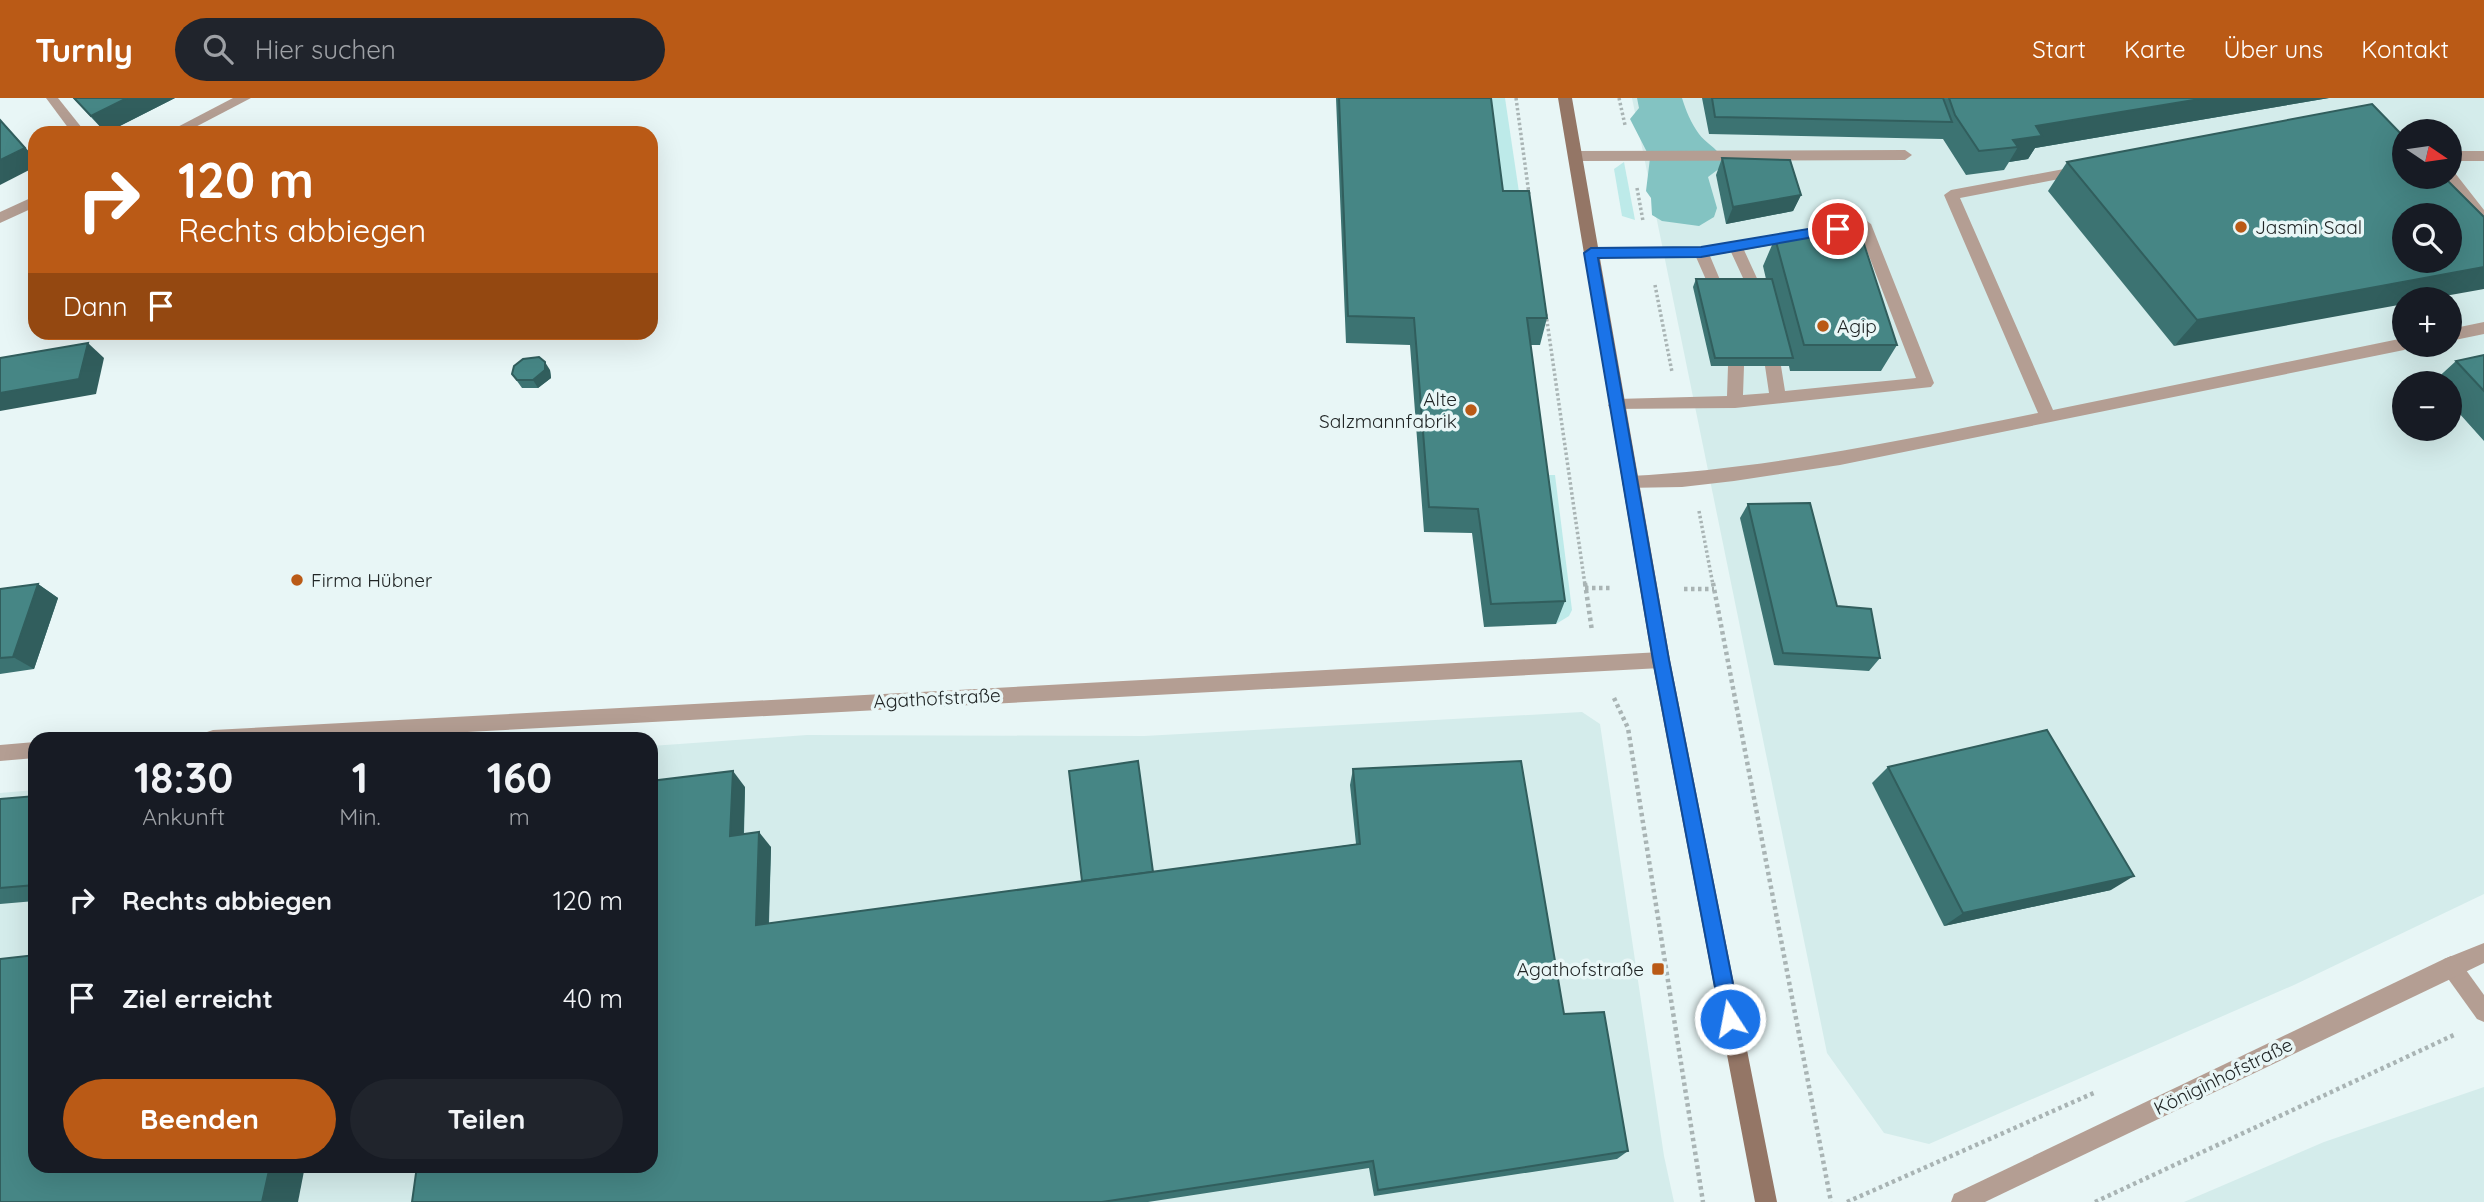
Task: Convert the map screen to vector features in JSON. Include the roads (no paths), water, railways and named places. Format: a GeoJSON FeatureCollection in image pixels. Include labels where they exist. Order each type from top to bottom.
{"type":"FeatureCollection","features":[{"type":"Feature","properties":{"kind":"main road"},"geometry":{"type":"LineString","coordinates":[[1565,98],[1661,660],[1766,1202]]}},
{"type":"Feature","properties":{"kind":"street"},"geometry":{"type":"LineString","coordinates":[[187,126],[244,98]]}},
{"type":"Feature","properties":{"kind":"street"},"geometry":{"type":"LineString","coordinates":[[52,99],[73,126]]}},
{"type":"Feature","properties":{"kind":"street"},"geometry":{"type":"LineString","coordinates":[[1575,156],[1905,155]]}},
{"type":"Feature","properties":{"kind":"street"},"geometry":{"type":"LineString","coordinates":[[2462,156],[2484,156]]}},
{"type":"Feature","properties":{"kind":"street"},"geometry":{"type":"LineString","coordinates":[[2048,417],[1951,195],[2099,168]]}},
{"type":"Feature","properties":{"kind":"street"},"geometry":{"type":"LineString","coordinates":[[2460,189],[2484,220]]}},
{"type":"Feature","properties":{"kind":"street"},"geometry":{"type":"LineString","coordinates":[[0,218],[28,204]]}},
{"type":"Feature","properties":{"kind":"street"},"geometry":{"type":"LineString","coordinates":[[1591,253],[1701,252],[1864,224],[1926,383],[1735,402],[1616,405]]}},
{"type":"Feature","properties":{"kind":"street"},"geometry":{"type":"LineString","coordinates":[[1735,246],[1754,287]]}},
{"type":"Feature","properties":{"kind":"street"},"geometry":{"type":"LineString","coordinates":[[1701,252],[1716,287]]}},
{"type":"Feature","properties":{"kind":"street"},"geometry":{"type":"LineString","coordinates":[[2462,333],[2484,328]]}},
{"type":"Feature","properties":{"kind":"street"},"geometry":{"type":"LineString","coordinates":[[1630,483],[1693,481],[1888,449],[2392,346]]}},
{"type":"Feature","properties":{"kind":"street"},"geometry":{"type":"LineString","coordinates":[[1735,402],[1737,366]]}},
{"type":"Feature","properties":{"kind":"street"},"geometry":{"type":"LineString","coordinates":[[1773,366],[1778,398]]}},
{"type":"Feature","properties":{"kind":"street","name":"Agathofstraße"},"geometry":{"type":"LineString","coordinates":[[322,732],[1661,660]]}},
{"type":"Feature","properties":{"kind":"street"},"geometry":{"type":"LineString","coordinates":[[0,753],[28,751]]}},
{"type":"Feature","properties":{"kind":"street","name":"Königinhofstraße"},"geometry":{"type":"LineString","coordinates":[[1962,1202],[2451,966],[2484,953]]}},
{"type":"Feature","properties":{"kind":"street"},"geometry":{"type":"LineString","coordinates":[[2451,966],[2484,1012]]}},
{"type":"Feature","properties":{"kind":"place","name":"Jasmin Saal"},"geometry":{"type":"Point","coordinates":[2241,227]}},
{"type":"Feature","properties":{"kind":"place","name":"Agip"},"geometry":{"type":"Point","coordinates":[1823,326]}},
{"type":"Feature","properties":{"kind":"place","name":"Alte Salzmannfabrik"},"geometry":{"type":"Point","coordinates":[1471,410]}},
{"type":"Feature","properties":{"kind":"place","name":"Firma Hübner"},"geometry":{"type":"Point","coordinates":[297,580]}},
{"type":"Feature","properties":{"kind":"place","name":"Agathofstraße"},"geometry":{"type":"Point","coordinates":[1658,969]}}]}
